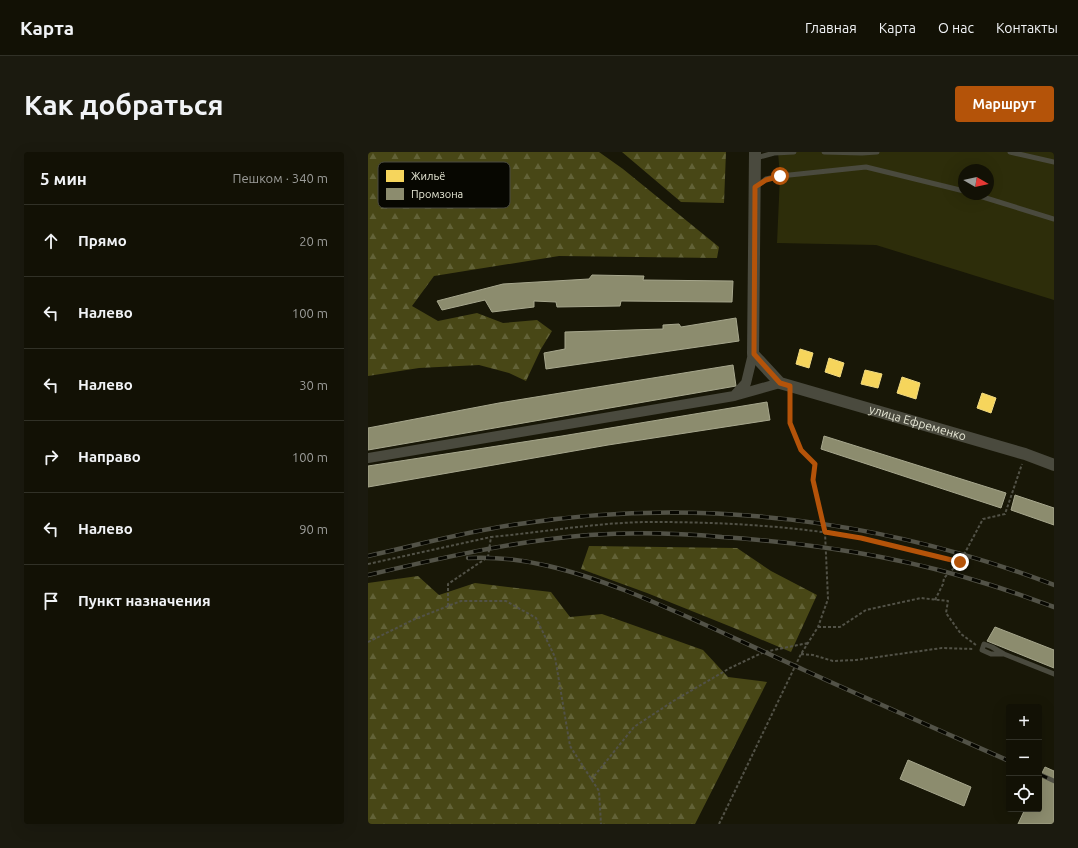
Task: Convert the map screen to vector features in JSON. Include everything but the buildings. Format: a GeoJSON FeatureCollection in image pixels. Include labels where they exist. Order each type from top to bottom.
{"type":"FeatureCollection","features":[{"type":"Feature","properties":{"kind":"street"},"geometry":{"type":"LineString","coordinates":[[734,396],[746,383],[754,354],[754,155]]}},
{"type":"Feature","properties":{"kind":"street"},"geometry":{"type":"LineString","coordinates":[[754,354],[785,384]]}},
{"type":"Feature","properties":{"kind":"street"},"geometry":{"type":"LineString","coordinates":[[368,458],[734,396],[785,384]]}},
{"type":"Feature","properties":{"kind":"street","name":"улица Ефременко"},"geometry":{"type":"LineString","coordinates":[[785,384],[1025,454],[1054,465]]}},
{"type":"Feature","properties":{"kind":"lane"},"geometry":{"type":"LineString","coordinates":[[754,155],[759,156],[774,153],[794,152]]}},
{"type":"Feature","properties":{"kind":"lane"},"geometry":{"type":"LineString","coordinates":[[824,152],[878,152]]}},
{"type":"Feature","properties":{"kind":"lane"},"geometry":{"type":"LineString","coordinates":[[1010,152],[1054,162]]}},
{"type":"Feature","properties":{"kind":"lane"},"geometry":{"type":"LineString","coordinates":[[755,187],[766,180],[780,176],[866,167],[958,190]]}},
{"type":"Feature","properties":{"kind":"lane"},"geometry":{"type":"LineString","coordinates":[[992,200],[1054,219]]}},
{"type":"Feature","properties":{"kind":"lane"},"geometry":{"type":"LineString","coordinates":[[982,650],[984,644],[1004,654],[1054,674]]}},
{"type":"Feature","properties":{"kind":"path"},"geometry":{"type":"LineString","coordinates":[[719,824],[801,654],[818,627],[828,599],[825,532],[813,480],[815,464],[801,450],[790,423],[785,384]]}},
{"type":"Feature","properties":{"kind":"path"},"geometry":{"type":"LineString","coordinates":[[935,600],[944,584],[944,578],[960,562],[983,519],[1005,514],[1025,454]]}},
{"type":"Feature","properties":{"kind":"path"},"geometry":{"type":"LineString","coordinates":[[368,564],[491,538],[580,526],[652,522],[751,525],[825,532],[861,538],[960,562]]}},
{"type":"Feature","properties":{"kind":"path"},"geometry":{"type":"LineString","coordinates":[[448,606],[448,584],[488,557],[491,538]]}},
{"type":"Feature","properties":{"kind":"path"},"geometry":{"type":"LineString","coordinates":[[818,627],[840,627],[866,610],[921,598],[948,601],[946,613],[961,634],[982,650]]}},
{"type":"Feature","properties":{"kind":"path"},"geometry":{"type":"LineString","coordinates":[[368,642],[416,619],[461,601],[506,601],[536,618],[555,656],[570,746],[599,791],[601,824]]}},
{"type":"Feature","properties":{"kind":"path"},"geometry":{"type":"LineString","coordinates":[[591,780],[634,727],[675,700],[730,668],[764,652],[808,643]]}},
{"type":"Feature","properties":{"kind":"path"},"geometry":{"type":"LineString","coordinates":[[801,654],[813,655],[833,661],[856,660],[942,648],[982,650]]}},
{"type":"Feature","properties":{"kind":"green space"},"geometry":{"type":"Polygon","coordinates":[[[368,152],[599,152],[623,169],[719,247],[717,258],[559,256],[434,276],[412,306],[438,321],[477,313],[503,323],[537,320],[552,331],[541,349],[526,381],[509,373],[479,365],[419,368],[368,376],[368,152]]]}},
{"type":"Feature","properties":{"kind":"green space"},"geometry":{"type":"Polygon","coordinates":[[[622,152],[726,152],[724,203],[681,202],[622,152]]]}},
{"type":"Feature","properties":{"kind":"green space"},"geometry":{"type":"Polygon","coordinates":[[[589,546],[737,548],[771,571],[817,595],[791,652],[647,593],[581,569],[589,546]]]}},
{"type":"Feature","properties":{"kind":"green space"},"geometry":{"type":"Polygon","coordinates":[[[418,576],[439,595],[475,583],[551,592],[570,617],[602,614],[703,650],[728,677],[767,682],[695,824],[368,824],[368,583],[418,576]]]}},
{"type":"Feature","properties":{"kind":"shaded area"},"geometry":{"type":"Polygon","coordinates":[[[778,152],[1054,152],[1054,300],[876,245],[777,243],[780,176],[778,152]]]}},
{"type":"Feature","properties":{"kind":"railway"},"geometry":{"type":"LineString","coordinates":[[368,556],[443,538],[519,524],[587,516],[655,513],[723,514],[791,520],[858,530],[924,544],[990,563],[1054,585]]}},
{"type":"Feature","properties":{"kind":"railway"},"geometry":{"type":"LineString","coordinates":[[368,575],[423,562],[533,541],[589,535],[656,533],[789,543],[887,558],[952,574],[1054,607]]}},
{"type":"Feature","properties":{"kind":"railway"},"geometry":{"type":"LineString","coordinates":[[468,558],[508,559],[548,566],[624,590],[1006,760]]}},
{"type":"Feature","properties":{"kind":"railway"},"geometry":{"type":"LineString","coordinates":[[1042,775],[1054,781]]}},
{"type":"Feature","properties":{"kind":"route"},"geometry":{"type":"LineString","coordinates":[[780,176],[766,180],[755,187],[754,354],[780,383],[790,386],[790,423],[801,450],[815,464],[813,480],[825,532],[861,538],[960,562]]}}]}
